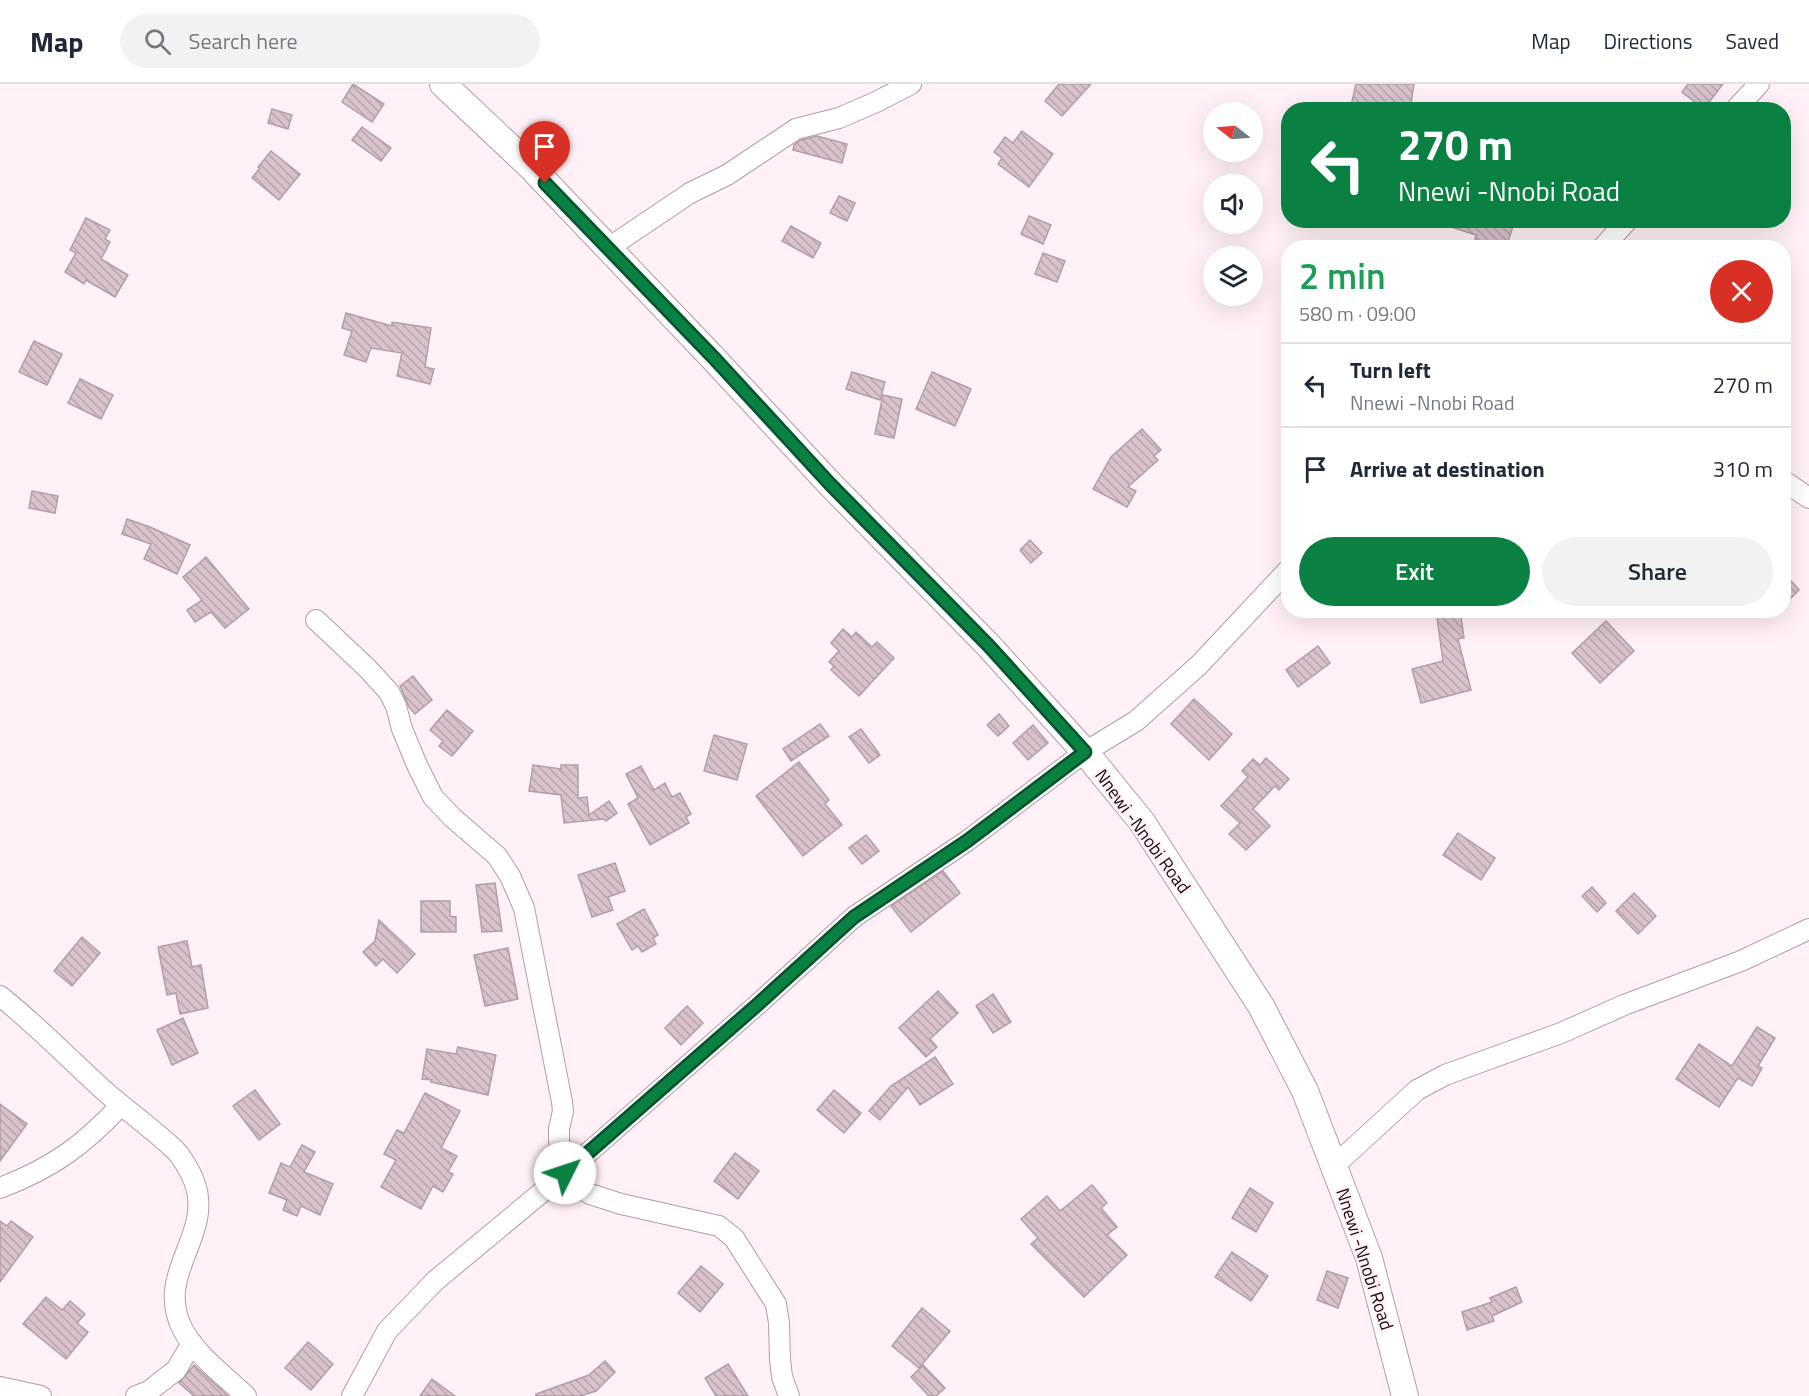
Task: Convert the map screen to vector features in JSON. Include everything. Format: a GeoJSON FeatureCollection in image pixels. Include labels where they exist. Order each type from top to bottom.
{"type":"FeatureCollection","features":[{"type":"Feature","properties":{"kind":"main road","name":"Nnewi -Nnobi Road"},"geometry":{"type":"LineString","coordinates":[[444,84],[530,166],[714,358],[830,484],[989,646],[1085,752],[1142,822],[1261,1006],[1305,1091],[1369,1258],[1405,1396]]}},
{"type":"Feature","properties":{"kind":"street"},"geometry":{"type":"LineString","coordinates":[[608,249],[690,193],[727,175],[796,129],[839,118],[911,84]]}},
{"type":"Feature","properties":{"kind":"street"},"geometry":{"type":"LineString","coordinates":[[1742,102],[1759,84]]}},
{"type":"Feature","properties":{"kind":"street"},"geometry":{"type":"LineString","coordinates":[[1609,240],[1621,228]]}},
{"type":"Feature","properties":{"kind":"street"},"geometry":{"type":"LineString","coordinates":[[1791,486],[1809,498]]}},
{"type":"Feature","properties":{"kind":"street"},"geometry":{"type":"LineString","coordinates":[[352,1396],[387,1331],[435,1281],[565,1173],[854,917],[967,841],[1085,752],[1136,721],[1199,665],[1281,577]]}},
{"type":"Feature","properties":{"kind":"street"},"geometry":{"type":"LineString","coordinates":[[316,620],[367,668],[388,692],[396,706],[402,729],[417,765],[434,797],[453,818],[497,856],[510,876],[524,908],[562,1102],[559,1140],[565,1173],[574,1184],[590,1194],[621,1204],[719,1226],[734,1238],[776,1304],[782,1377],[789,1396]]}},
{"type":"Feature","properties":{"kind":"street"},"geometry":{"type":"LineString","coordinates":[[1335,1166],[1417,1090],[1445,1075],[1561,1033],[1624,1005],[1741,961],[1809,929]]}},
{"type":"Feature","properties":{"kind":"street"},"geometry":{"type":"LineString","coordinates":[[0,996],[121,1105],[177,1151],[194,1180],[199,1201],[197,1223],[174,1287],[174,1303],[183,1329],[192,1343],[246,1396]]}},
{"type":"Feature","properties":{"kind":"street"},"geometry":{"type":"LineString","coordinates":[[0,1188],[41,1171],[74,1151],[121,1105]]}},
{"type":"Feature","properties":{"kind":"street"},"geometry":{"type":"LineString","coordinates":[[136,1396],[149,1391],[176,1370],[192,1343]]}},
{"type":"Feature","properties":{"kind":"street"},"geometry":{"type":"LineString","coordinates":[[0,1387],[41,1396]]}},
{"type":"Feature","properties":{"kind":"building"},"geometry":{"type":"Polygon","coordinates":[[[353,84],[384,104],[372,122],[342,102],[353,84]]]}},
{"type":"Feature","properties":{"kind":"building"},"geometry":{"type":"Polygon","coordinates":[[[1059,84],[1091,84],[1062,116],[1045,101],[1059,84]]]}},
{"type":"Feature","properties":{"kind":"building"},"geometry":{"type":"Polygon","coordinates":[[[1356,84],[1414,84],[1411,102],[1352,102],[1356,84]]]}},
{"type":"Feature","properties":{"kind":"building"},"geometry":{"type":"Polygon","coordinates":[[[1688,84],[1723,84],[1709,102],[1695,102],[1682,92],[1688,84]]]}},
{"type":"Feature","properties":{"kind":"building"},"geometry":{"type":"Polygon","coordinates":[[[272,109],[292,115],[288,129],[268,123],[272,109]]]}},
{"type":"Feature","properties":{"kind":"building"},"geometry":{"type":"Polygon","coordinates":[[[362,127],[391,148],[381,161],[352,140],[362,127]]]}},
{"type":"Feature","properties":{"kind":"building"},"geometry":{"type":"Polygon","coordinates":[[[1022,131],[1053,154],[1029,187],[998,164],[1002,158],[994,152],[1005,137],[1013,143],[1022,131]]]}},
{"type":"Feature","properties":{"kind":"building"},"geometry":{"type":"Polygon","coordinates":[[[817,136],[847,144],[842,163],[793,150],[794,145],[801,140],[817,136]]]}},
{"type":"Feature","properties":{"kind":"building"},"geometry":{"type":"Polygon","coordinates":[[[271,151],[300,174],[279,200],[252,178],[271,151]]]}},
{"type":"Feature","properties":{"kind":"building"},"geometry":{"type":"Polygon","coordinates":[[[839,196],[855,203],[847,221],[830,213],[839,196]]]}},
{"type":"Feature","properties":{"kind":"building"},"geometry":{"type":"Polygon","coordinates":[[[1029,216],[1051,225],[1043,244],[1021,234],[1029,216]]]}},
{"type":"Feature","properties":{"kind":"building"},"geometry":{"type":"Polygon","coordinates":[[[86,218],[110,230],[105,239],[110,242],[101,259],[128,275],[115,297],[86,280],[84,284],[65,272],[76,253],[70,250],[86,218]]]}},
{"type":"Feature","properties":{"kind":"building"},"geometry":{"type":"Polygon","coordinates":[[[791,226],[821,243],[813,258],[782,241],[791,226]]]}},
{"type":"Feature","properties":{"kind":"building"},"geometry":{"type":"Polygon","coordinates":[[[1454,228],[1512,228],[1509,240],[1475,240],[1476,235],[1454,228]]]}},
{"type":"Feature","properties":{"kind":"building"},"geometry":{"type":"Polygon","coordinates":[[[1043,253],[1065,261],[1057,282],[1035,274],[1043,253]]]}},
{"type":"Feature","properties":{"kind":"building"},"geometry":{"type":"Polygon","coordinates":[[[346,313],[392,326],[392,322],[431,328],[425,367],[434,369],[430,384],[397,376],[402,353],[371,348],[366,362],[344,355],[352,331],[342,328],[346,313]]]}},
{"type":"Feature","properties":{"kind":"building"},"geometry":{"type":"Polygon","coordinates":[[[34,341],[62,354],[47,385],[19,372],[34,341]]]}},
{"type":"Feature","properties":{"kind":"building"},"geometry":{"type":"Polygon","coordinates":[[[852,372],[885,382],[880,400],[846,389],[852,372]]]}},
{"type":"Feature","properties":{"kind":"building"},"geometry":{"type":"Polygon","coordinates":[[[932,372],[971,389],[955,426],[916,409],[932,372]]]}},
{"type":"Feature","properties":{"kind":"building"},"geometry":{"type":"Polygon","coordinates":[[[80,379],[113,395],[101,419],[68,403],[80,379]]]}},
{"type":"Feature","properties":{"kind":"building"},"geometry":{"type":"Polygon","coordinates":[[[883,395],[902,399],[894,438],[875,434],[883,395]]]}},
{"type":"Feature","properties":{"kind":"building"},"geometry":{"type":"Polygon","coordinates":[[[1142,429],[1161,450],[1154,456],[1158,460],[1128,487],[1136,491],[1127,507],[1093,489],[1111,457],[1142,429]]]}},
{"type":"Feature","properties":{"kind":"building"},"geometry":{"type":"Polygon","coordinates":[[[32,491],[58,496],[55,513],[29,508],[32,491]]]}},
{"type":"Feature","properties":{"kind":"building"},"geometry":{"type":"Polygon","coordinates":[[[127,519],[190,545],[177,574],[144,559],[151,544],[122,534],[127,519]]]}},
{"type":"Feature","properties":{"kind":"building"},"geometry":{"type":"Polygon","coordinates":[[[1030,540],[1042,553],[1031,563],[1020,550],[1030,540]]]}},
{"type":"Feature","properties":{"kind":"building"},"geometry":{"type":"Polygon","coordinates":[[[206,557],[249,609],[225,628],[211,612],[195,622],[187,610],[202,600],[183,577],[206,557]]]}},
{"type":"Feature","properties":{"kind":"building"},"geometry":{"type":"Polygon","coordinates":[[[1791,581],[1799,590],[1791,598],[1791,581]]]}},
{"type":"Feature","properties":{"kind":"building"},"geometry":{"type":"Polygon","coordinates":[[[1437,618],[1461,618],[1464,638],[1458,639],[1471,690],[1421,703],[1412,669],[1443,661],[1437,618]]]}},
{"type":"Feature","properties":{"kind":"building"},"geometry":{"type":"Polygon","coordinates":[[[1606,621],[1634,651],[1600,683],[1572,653],[1606,621]]]}},
{"type":"Feature","properties":{"kind":"building"},"geometry":{"type":"Polygon","coordinates":[[[843,629],[852,637],[856,632],[872,647],[877,642],[894,658],[859,696],[831,670],[834,666],[829,662],[839,651],[831,643],[843,629]]]}},
{"type":"Feature","properties":{"kind":"building"},"geometry":{"type":"Polygon","coordinates":[[[1318,646],[1330,663],[1298,687],[1286,670],[1318,646]]]}},
{"type":"Feature","properties":{"kind":"building"},"geometry":{"type":"Polygon","coordinates":[[[413,676],[432,700],[415,714],[409,707],[400,686],[413,676]]]}},
{"type":"Feature","properties":{"kind":"building"},"geometry":{"type":"Polygon","coordinates":[[[1194,699],[1232,734],[1209,760],[1171,724],[1194,699]]]}},
{"type":"Feature","properties":{"kind":"building"},"geometry":{"type":"Polygon","coordinates":[[[447,710],[473,731],[452,756],[439,746],[443,741],[430,730],[447,710]]]}},
{"type":"Feature","properties":{"kind":"building"},"geometry":{"type":"Polygon","coordinates":[[[999,714],[1009,726],[998,736],[987,725],[999,714]]]}},
{"type":"Feature","properties":{"kind":"building"},"geometry":{"type":"Polygon","coordinates":[[[820,724],[829,736],[791,761],[783,749],[820,724]]]}},
{"type":"Feature","properties":{"kind":"building"},"geometry":{"type":"Polygon","coordinates":[[[1033,725],[1048,743],[1028,760],[1013,743],[1033,725]]]}},
{"type":"Feature","properties":{"kind":"building"},"geometry":{"type":"Polygon","coordinates":[[[861,729],[880,755],[869,763],[849,737],[861,729]]]}},
{"type":"Feature","properties":{"kind":"building"},"geometry":{"type":"Polygon","coordinates":[[[714,735],[747,744],[737,780],[704,771],[714,735]]]}},
{"type":"Feature","properties":{"kind":"building"},"geometry":{"type":"Polygon","coordinates":[[[1266,758],[1289,779],[1279,790],[1275,786],[1253,809],[1270,826],[1246,850],[1229,834],[1240,823],[1221,806],[1248,777],[1242,771],[1253,759],[1260,765],[1266,758]]]}},
{"type":"Feature","properties":{"kind":"building"},"geometry":{"type":"Polygon","coordinates":[[[799,762],[829,800],[825,804],[842,825],[803,856],[756,796],[799,762]]]}},
{"type":"Feature","properties":{"kind":"building"},"geometry":{"type":"Polygon","coordinates":[[[533,765],[561,769],[561,765],[578,765],[578,798],[587,797],[589,815],[609,801],[617,813],[606,821],[604,819],[564,823],[561,795],[529,791],[533,765]]]}},
{"type":"Feature","properties":{"kind":"building"},"geometry":{"type":"Polygon","coordinates":[[[641,766],[654,790],[665,783],[672,797],[680,793],[691,814],[686,817],[689,823],[650,845],[628,804],[638,798],[626,774],[641,766]]]}},
{"type":"Feature","properties":{"kind":"building"},"geometry":{"type":"Polygon","coordinates":[[[1458,833],[1495,858],[1481,880],[1443,855],[1458,833]]]}},
{"type":"Feature","properties":{"kind":"building"},"geometry":{"type":"Polygon","coordinates":[[[866,835],[879,851],[862,864],[849,848],[866,835]]]}},
{"type":"Feature","properties":{"kind":"building"},"geometry":{"type":"Polygon","coordinates":[[[615,863],[625,891],[608,897],[613,910],[592,917],[578,875],[615,863]]]}},
{"type":"Feature","properties":{"kind":"building"},"geometry":{"type":"Polygon","coordinates":[[[943,871],[960,893],[911,932],[891,906],[943,871]]]}},
{"type":"Feature","properties":{"kind":"building"},"geometry":{"type":"Polygon","coordinates":[[[495,883],[502,931],[482,932],[476,885],[495,883]]]}},
{"type":"Feature","properties":{"kind":"building"},"geometry":{"type":"Polygon","coordinates":[[[1592,887],[1606,903],[1597,912],[1582,896],[1592,887]]]}},
{"type":"Feature","properties":{"kind":"building"},"geometry":{"type":"Polygon","coordinates":[[[1634,893],[1656,916],[1638,934],[1616,911],[1634,893]]]}},
{"type":"Feature","properties":{"kind":"building"},"geometry":{"type":"Polygon","coordinates":[[[421,901],[450,901],[450,916],[456,917],[456,932],[421,932],[421,901]]]}},
{"type":"Feature","properties":{"kind":"building"},"geometry":{"type":"Polygon","coordinates":[[[644,909],[658,935],[653,938],[656,944],[642,952],[638,946],[632,950],[617,924],[644,909]]]}},
{"type":"Feature","properties":{"kind":"building"},"geometry":{"type":"Polygon","coordinates":[[[379,920],[415,954],[397,973],[383,959],[376,966],[363,952],[375,941],[379,920]]]}},
{"type":"Feature","properties":{"kind":"building"},"geometry":{"type":"Polygon","coordinates":[[[82,937],[100,953],[72,986],[54,971],[82,937]]]}},
{"type":"Feature","properties":{"kind":"building"},"geometry":{"type":"Polygon","coordinates":[[[187,941],[192,967],[201,965],[208,1008],[180,1014],[176,993],[167,995],[158,947],[187,941]]]}},
{"type":"Feature","properties":{"kind":"building"},"geometry":{"type":"Polygon","coordinates":[[[508,948],[518,999],[485,1006],[474,955],[508,948]]]}},
{"type":"Feature","properties":{"kind":"building"},"geometry":{"type":"Polygon","coordinates":[[[938,991],[958,1013],[930,1039],[937,1047],[926,1057],[899,1028],[938,991]]]}},
{"type":"Feature","properties":{"kind":"building"},"geometry":{"type":"Polygon","coordinates":[[[993,994],[1011,1022],[993,1033],[976,1006],[993,994]]]}},
{"type":"Feature","properties":{"kind":"building"},"geometry":{"type":"Polygon","coordinates":[[[687,1006],[703,1023],[681,1045],[665,1028],[687,1006]]]}},
{"type":"Feature","properties":{"kind":"building"},"geometry":{"type":"Polygon","coordinates":[[[183,1018],[198,1053],[172,1065],[157,1030],[183,1018]]]}},
{"type":"Feature","properties":{"kind":"building"},"geometry":{"type":"Polygon","coordinates":[[[1757,1027],[1775,1038],[1758,1066],[1762,1068],[1752,1086],[1738,1078],[1719,1107],[1676,1079],[1699,1044],[1732,1066],[1757,1027]]]}},
{"type":"Feature","properties":{"kind":"building"},"geometry":{"type":"Polygon","coordinates":[[[458,1047],[496,1055],[488,1095],[422,1079],[427,1049],[456,1054],[458,1047]]]}},
{"type":"Feature","properties":{"kind":"building"},"geometry":{"type":"Polygon","coordinates":[[[935,1057],[953,1084],[920,1105],[908,1087],[880,1120],[869,1111],[891,1086],[935,1057]]]}},
{"type":"Feature","properties":{"kind":"building"},"geometry":{"type":"Polygon","coordinates":[[[255,1090],[280,1124],[259,1140],[233,1106],[255,1090]]]}},
{"type":"Feature","properties":{"kind":"building"},"geometry":{"type":"Polygon","coordinates":[[[834,1090],[861,1113],[844,1133],[817,1110],[834,1090]]]}},
{"type":"Feature","properties":{"kind":"building"},"geometry":{"type":"Polygon","coordinates":[[[425,1093],[460,1111],[441,1148],[457,1156],[448,1172],[453,1174],[443,1192],[433,1186],[421,1209],[381,1187],[396,1160],[384,1154],[397,1130],[404,1133],[425,1093]]]}},
{"type":"Feature","properties":{"kind":"building"},"geometry":{"type":"Polygon","coordinates":[[[0,1104],[27,1124],[0,1161],[0,1104]]]}},
{"type":"Feature","properties":{"kind":"building"},"geometry":{"type":"Polygon","coordinates":[[[302,1145],[315,1152],[304,1172],[333,1184],[320,1215],[301,1206],[297,1216],[283,1210],[287,1200],[269,1193],[281,1163],[290,1167],[302,1145]]]}},
{"type":"Feature","properties":{"kind":"building"},"geometry":{"type":"Polygon","coordinates":[[[735,1153],[759,1171],[738,1199],[714,1181],[735,1153]]]}},
{"type":"Feature","properties":{"kind":"building"},"geometry":{"type":"Polygon","coordinates":[[[1092,1185],[1107,1203],[1101,1208],[1117,1227],[1107,1235],[1127,1255],[1084,1297],[1031,1244],[1038,1238],[1021,1219],[1047,1196],[1060,1211],[1092,1185]]]}},
{"type":"Feature","properties":{"kind":"building"},"geometry":{"type":"Polygon","coordinates":[[[1250,1188],[1273,1203],[1256,1232],[1232,1218],[1250,1188]]]}},
{"type":"Feature","properties":{"kind":"building"},"geometry":{"type":"Polygon","coordinates":[[[0,1221],[7,1226],[11,1221],[33,1237],[0,1282],[0,1221]]]}},
{"type":"Feature","properties":{"kind":"building"},"geometry":{"type":"Polygon","coordinates":[[[1232,1252],[1268,1276],[1251,1301],[1215,1277],[1232,1252]]]}},
{"type":"Feature","properties":{"kind":"building"},"geometry":{"type":"Polygon","coordinates":[[[701,1266],[723,1284],[700,1312],[678,1293],[701,1266]]]}},
{"type":"Feature","properties":{"kind":"building"},"geometry":{"type":"Polygon","coordinates":[[[1327,1271],[1348,1278],[1338,1308],[1317,1300],[1327,1271]]]}},
{"type":"Feature","properties":{"kind":"building"},"geometry":{"type":"Polygon","coordinates":[[[1516,1287],[1522,1302],[1492,1316],[1494,1321],[1467,1330],[1462,1312],[1492,1302],[1490,1298],[1516,1287]]]}},
{"type":"Feature","properties":{"kind":"building"},"geometry":{"type":"Polygon","coordinates":[[[46,1297],[62,1310],[70,1301],[85,1314],[77,1323],[88,1332],[66,1359],[23,1324],[46,1297]]]}},
{"type":"Feature","properties":{"kind":"building"},"geometry":{"type":"Polygon","coordinates":[[[922,1308],[950,1331],[919,1368],[892,1346],[922,1308]]]}},
{"type":"Feature","properties":{"kind":"building"},"geometry":{"type":"Polygon","coordinates":[[[308,1342],[333,1364],[311,1390],[285,1368],[308,1342]]]}},
{"type":"Feature","properties":{"kind":"building"},"geometry":{"type":"Polygon","coordinates":[[[605,1361],[615,1372],[596,1391],[580,1396],[536,1396],[536,1394],[589,1375],[605,1361]]]}},
{"type":"Feature","properties":{"kind":"building"},"geometry":{"type":"Polygon","coordinates":[[[728,1364],[748,1396],[716,1396],[705,1378],[728,1364]]]}},
{"type":"Feature","properties":{"kind":"building"},"geometry":{"type":"Polygon","coordinates":[[[194,1365],[228,1396],[194,1396],[179,1383],[194,1365]]]}},
{"type":"Feature","properties":{"kind":"building"},"geometry":{"type":"Polygon","coordinates":[[[923,1365],[945,1388],[936,1396],[929,1396],[911,1377],[923,1365]]]}},
{"type":"Feature","properties":{"kind":"building"},"geometry":{"type":"Polygon","coordinates":[[[432,1379],[455,1396],[420,1396],[432,1379]]]}},
{"type":"Feature","properties":{"kind":"route"},"geometry":{"type":"LineString","coordinates":[[545,183],[714,358],[830,484],[989,646],[1085,752],[967,841],[854,917],[565,1173]]}}]}
